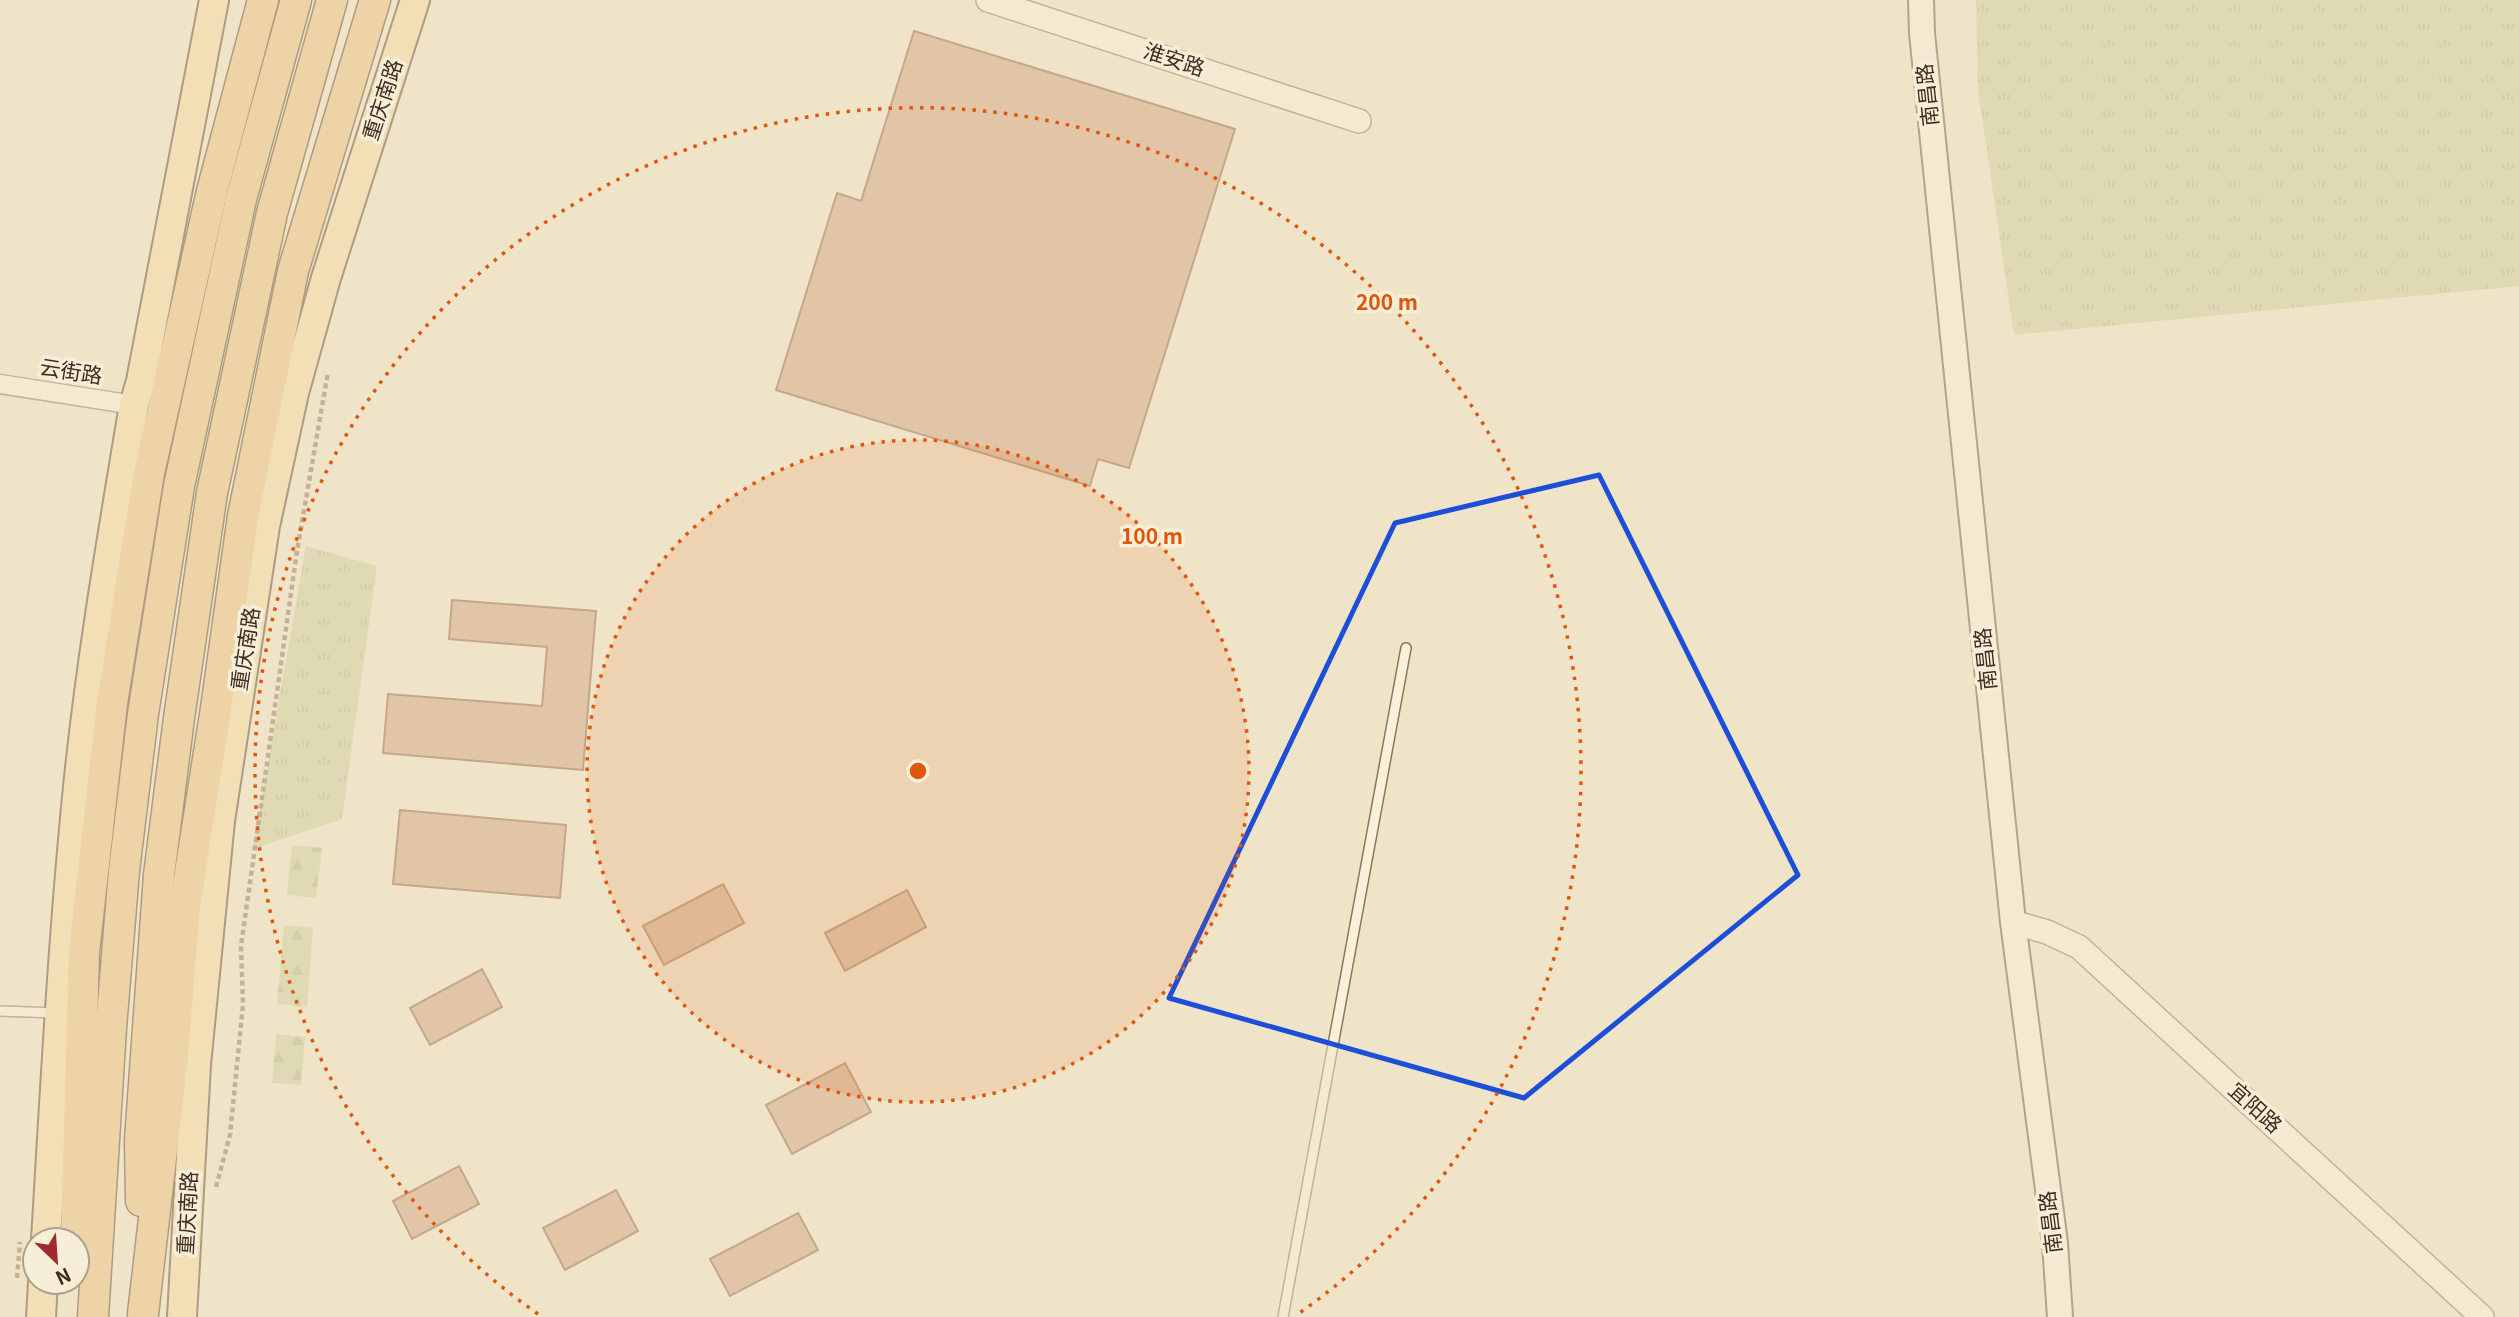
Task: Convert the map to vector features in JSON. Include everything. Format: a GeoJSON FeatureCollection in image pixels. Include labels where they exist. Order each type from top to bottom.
{"type":"FeatureCollection","features":[{"type":"Feature","properties":{"kind":"highway"},"geometry":{"type":"LineString","coordinates":[[76,1226],[84,952],[112,703],[149,473],[212,191],[263,0]]}},
{"type":"Feature","properties":{"kind":"highway"},"geometry":{"type":"LineString","coordinates":[[93,1317],[112,1014],[124,872],[145,701],[178,486],[241,199],[296,0]]}},
{"type":"Feature","properties":{"kind":"highway"},"geometry":{"type":"LineString","coordinates":[[143,1315],[140,1140],[159,875],[179,718],[215,480],[272,213],[332,0]]}},
{"type":"Feature","properties":{"kind":"highway"},"geometry":{"type":"LineString","coordinates":[[143,1315],[173,1054],[185,905],[243,516],[293,271],[375,0]]}},
{"type":"Feature","properties":{"kind":"highway"},"geometry":{"type":"LineString","coordinates":[[76,1296],[78,1317]]}},
{"type":"Feature","properties":{"kind":"main road"},"geometry":{"type":"LineString","coordinates":[[47,1226],[59,1013],[78,786],[100,607],[134,405],[141,381],[214,0]]}},
{"type":"Feature","properties":{"kind":"main road","name":"重庆南路"},"geometry":{"type":"LineString","coordinates":[[182,1317],[196,1065],[220,821],[265,526],[294,393],[326,278],[415,0]]}},
{"type":"Feature","properties":{"kind":"main road","name":"南昌路"},"geometry":{"type":"LineString","coordinates":[[1921,0],[1922,33],[2013,922],[2054,1243],[2060,1317]]}},
{"type":"Feature","properties":{"kind":"main road"},"geometry":{"type":"LineString","coordinates":[[41,1317],[42,1296]]}},
{"type":"Feature","properties":{"kind":"street","name":"淮安路"},"geometry":{"type":"LineString","coordinates":[[988,0],[1359,121]]}},
{"type":"Feature","properties":{"kind":"street","name":"云街路"},"geometry":{"type":"LineString","coordinates":[[0,384],[134,405]]}},
{"type":"Feature","properties":{"kind":"street","name":"宜阳路"},"geometry":{"type":"LineString","coordinates":[[2013,922],[2047,932],[2079,947],[2482,1317]]}},
{"type":"Feature","properties":{"kind":"lane"},"geometry":{"type":"LineString","coordinates":[[1283,1317],[1406,648]]}},
{"type":"Feature","properties":{"kind":"lane"},"geometry":{"type":"LineString","coordinates":[[0,1011],[59,1013]]}},
{"type":"Feature","properties":{"kind":"path"},"geometry":{"type":"LineString","coordinates":[[215,1199],[230,1135],[243,1004],[242,946],[297,551],[330,363]]}},
{"type":"Feature","properties":{"kind":"highlighted area"},"geometry":{"type":"Polygon","coordinates":[[[1599,475],[1798,875],[1524,1098],[1169,998],[1395,523],[1599,475]]]}},
{"type":"Feature","properties":{"kind":"green space"},"geometry":{"type":"Polygon","coordinates":[[[1976,0],[2519,0],[2519,286],[2014,335],[1978,90],[1976,0]]]}},
{"type":"Feature","properties":{"kind":"green space"},"geometry":{"type":"Polygon","coordinates":[[[306,546],[377,566],[342,819],[253,849],[306,546]]]}},
{"type":"Feature","properties":{"kind":"green space"},"geometry":{"type":"Polygon","coordinates":[[[292,845],[322,848],[316,898],[287,895],[292,845]]]}},
{"type":"Feature","properties":{"kind":"green space"},"geometry":{"type":"Polygon","coordinates":[[[284,925],[313,928],[307,1007],[277,1004],[284,925]]]}},
{"type":"Feature","properties":{"kind":"green space"},"geometry":{"type":"Polygon","coordinates":[[[276,1034],[305,1037],[301,1085],[272,1083],[276,1034]]]}},
{"type":"Feature","properties":{"kind":"building"},"geometry":{"type":"Polygon","coordinates":[[[914,31],[1235,129],[1129,468],[1098,459],[1090,486],[776,390],[837,193],[861,201],[914,31]]]}},
{"type":"Feature","properties":{"kind":"building"},"geometry":{"type":"Polygon","coordinates":[[[452,600],[596,611],[583,770],[383,753],[388,694],[542,706],[547,647],[449,639],[452,600]]]}},
{"type":"Feature","properties":{"kind":"building"},"geometry":{"type":"Polygon","coordinates":[[[400,810],[566,825],[560,898],[393,884],[400,810]]]}},
{"type":"Feature","properties":{"kind":"building"},"geometry":{"type":"Polygon","coordinates":[[[723,884],[744,923],[664,965],[643,926],[723,884]]]}},
{"type":"Feature","properties":{"kind":"building"},"geometry":{"type":"Polygon","coordinates":[[[907,890],[926,927],[845,971],[825,933],[907,890]]]}},
{"type":"Feature","properties":{"kind":"building"},"geometry":{"type":"Polygon","coordinates":[[[482,969],[502,1007],[430,1045],[410,1008],[482,969]]]}},
{"type":"Feature","properties":{"kind":"building"},"geometry":{"type":"Polygon","coordinates":[[[845,1063],[871,1112],[792,1154],[766,1105],[845,1063]]]}},
{"type":"Feature","properties":{"kind":"building"},"geometry":{"type":"Polygon","coordinates":[[[459,1166],[479,1204],[412,1239],[393,1201],[459,1166]]]}},
{"type":"Feature","properties":{"kind":"building"},"geometry":{"type":"Polygon","coordinates":[[[616,1190],[638,1231],[565,1270],[543,1228],[616,1190]]]}},
{"type":"Feature","properties":{"kind":"building"},"geometry":{"type":"Polygon","coordinates":[[[798,1213],[818,1250],[730,1296],[710,1259],[798,1213]]]}}]}
